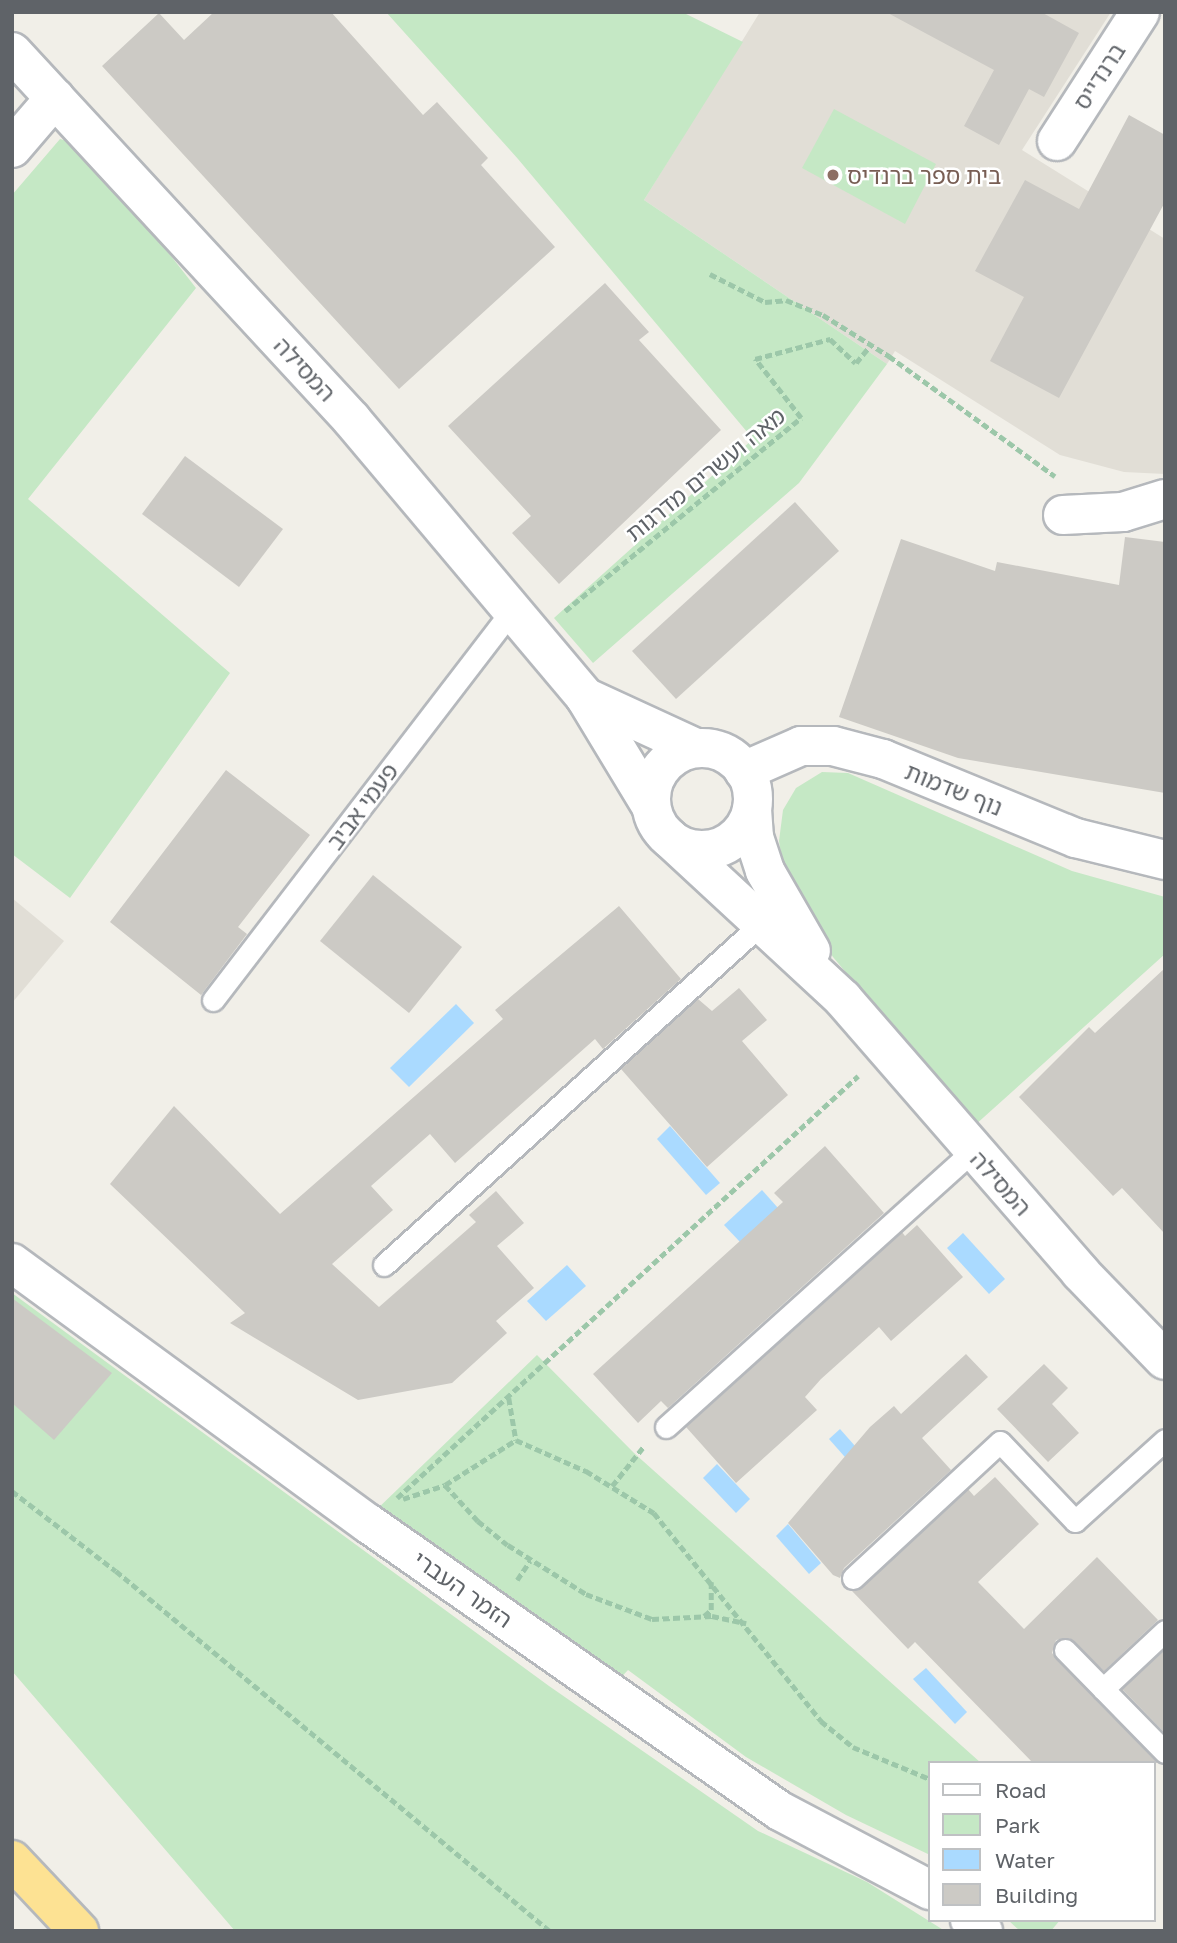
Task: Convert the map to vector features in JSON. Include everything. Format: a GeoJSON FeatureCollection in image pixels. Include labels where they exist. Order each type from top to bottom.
{"type":"FeatureCollection","features":[{"type":"Feature","properties":{"kind":"highway"},"geometry":{"type":"LineString","coordinates":[[12,1860],[79,1931]]}},
{"type":"Feature","properties":{"kind":"street","name":"ברנדייס"},"geometry":{"type":"LineString","coordinates":[[1057,141],[1140,12]]}},
{"type":"Feature","properties":{"kind":"street","name":"המסילה"},"geometry":{"type":"LineString","coordinates":[[12,52],[352,420],[584,696],[658,820],[843,999],[972,1151],[1165,1360]]}},
{"type":"Feature","properties":{"kind":"street"},"geometry":{"type":"LineString","coordinates":[[12,148],[55,98]]}},
{"type":"Feature","properties":{"kind":"street"},"geometry":{"type":"LineString","coordinates":[[1063,515],[1123,512],[1165,499]]}},
{"type":"Feature","properties":{"kind":"street","name":"המסילה"},"geometry":{"type":"LineString","coordinates":[[584,696],[696,748]]}},
{"type":"Feature","properties":{"kind":"street","name":"נוף שדמות"},"geometry":{"type":"LineString","coordinates":[[744,771],[801,746],[833,746],[883,759],[1076,838],[1165,860]]}},
{"type":"Feature","properties":{"kind":"street"},"geometry":{"type":"LineString","coordinates":[[696,748],[727,754],[744,771],[753,793],[752,809],[737,836],[716,848],[692,850],[658,820],[657,775],[680,752],[696,748]]}},
{"type":"Feature","properties":{"kind":"street","name":"המסילה"},"geometry":{"type":"LineString","coordinates":[[752,809],[754,837],[765,871],[843,999]]}},
{"type":"Feature","properties":{"kind":"street","name":"הזמר העברי"},"geometry":{"type":"LineString","coordinates":[[12,1263],[369,1524],[780,1811],[928,1889]]}},
{"type":"Feature","properties":{"kind":"lane","name":"פעמי אביב"},"geometry":{"type":"LineString","coordinates":[[213,1000],[522,624]]}},
{"type":"Feature","properties":{"kind":"lane"},"geometry":{"type":"LineString","coordinates":[[384,1265],[762,923]]}},
{"type":"Feature","properties":{"kind":"lane"},"geometry":{"type":"LineString","coordinates":[[666,1427],[972,1151]]}},
{"type":"Feature","properties":{"kind":"lane"},"geometry":{"type":"LineString","coordinates":[[853,1578],[1000,1442],[1075,1521],[1165,1440]]}},
{"type":"Feature","properties":{"kind":"lane"},"geometry":{"type":"LineString","coordinates":[[1103,1689],[1165,1631]]}},
{"type":"Feature","properties":{"kind":"lane"},"geometry":{"type":"LineString","coordinates":[[1065,1650],[1165,1752]]}},
{"type":"Feature","properties":{"kind":"path"},"geometry":{"type":"LineString","coordinates":[[710,274],[765,302],[786,300],[823,315],[1048,468]]}},
{"type":"Feature","properties":{"kind":"path","name":"מאה ועשרים מדרגות"},"geometry":{"type":"LineString","coordinates":[[522,624],[801,418],[755,359],[830,338],[856,363],[870,346]]}},
{"type":"Feature","properties":{"kind":"path"},"geometry":{"type":"LineString","coordinates":[[516,1440],[445,1485],[392,1502],[887,1049]]}},
{"type":"Feature","properties":{"kind":"path"},"geometry":{"type":"LineString","coordinates":[[509,1397],[516,1440]]}},
{"type":"Feature","properties":{"kind":"path"},"geometry":{"type":"LineString","coordinates":[[612,1486],[653,1435],[666,1427]]}},
{"type":"Feature","properties":{"kind":"path"},"geometry":{"type":"LineString","coordinates":[[516,1440],[612,1486],[654,1513],[746,1623],[821,1721],[853,1747],[928,1778]]}},
{"type":"Feature","properties":{"kind":"path"},"geometry":{"type":"LineString","coordinates":[[445,1485],[478,1521],[508,1545],[586,1594],[652,1619],[702,1617],[746,1623]]}},
{"type":"Feature","properties":{"kind":"path"},"geometry":{"type":"LineString","coordinates":[[12,1490],[117,1571],[550,1931]]}},
{"type":"Feature","properties":{"kind":"path"},"geometry":{"type":"LineString","coordinates":[[702,1617],[710,1610],[710,1582]]}},
{"type":"Feature","properties":{"kind":"shaded area","name":"בית ספר ברנדיס"},"geometry":{"type":"Polygon","coordinates":[[[760,12],[1111,12],[1022,150],[1165,239],[1165,474],[1124,472],[1060,455],[895,351],[887,364],[644,200],[760,12]]]}},
{"type":"Feature","properties":{"kind":"shaded area"},"geometry":{"type":"Polygon","coordinates":[[[12,898],[64,941],[12,1003],[12,898]]]}},
{"type":"Feature","properties":{"kind":"green space"},"geometry":{"type":"Polygon","coordinates":[[[386,12],[682,12],[743,42],[644,200],[887,364],[799,483],[593,663],[554,618],[753,439],[518,159],[386,12]]]}},
{"type":"Feature","properties":{"kind":"green space"},"geometry":{"type":"Polygon","coordinates":[[[834,109],[936,164],[905,224],[802,168],[834,109]]]}},
{"type":"Feature","properties":{"kind":"green space"},"geometry":{"type":"Polygon","coordinates":[[[60,139],[85,146],[196,288],[28,499],[230,673],[70,898],[12,854],[12,195],[60,139]]]}},
{"type":"Feature","properties":{"kind":"green space"},"geometry":{"type":"Polygon","coordinates":[[[822,772],[848,773],[1072,871],[1165,897],[1165,954],[974,1126],[833,957],[786,887],[779,841],[783,810],[796,788],[822,772]]]}},
{"type":"Feature","properties":{"kind":"green space"},"geometry":{"type":"Polygon","coordinates":[[[12,1293],[549,1686],[758,1831],[867,1882],[945,1931],[235,1931],[12,1671],[12,1293]]]}},
{"type":"Feature","properties":{"kind":"green space"},"geometry":{"type":"Polygon","coordinates":[[[537,1355],[634,1453],[979,1761],[928,1761],[928,1854],[846,1815],[746,1757],[628,1670],[613,1686],[373,1513],[537,1355]]]}},
{"type":"Feature","properties":{"kind":"green space"},"geometry":{"type":"Polygon","coordinates":[[[1010,1922],[1058,1922],[1051,1931],[1020,1931],[1010,1922]]]}},
{"type":"Feature","properties":{"kind":"water"},"geometry":{"type":"Polygon","coordinates":[[[456,1004],[474,1023],[409,1087],[390,1068],[456,1004]]]}},
{"type":"Feature","properties":{"kind":"water"},"geometry":{"type":"Polygon","coordinates":[[[670,1126],[720,1183],[706,1195],[657,1139],[670,1126]]]}},
{"type":"Feature","properties":{"kind":"water"},"geometry":{"type":"Polygon","coordinates":[[[762,1190],[778,1208],[740,1242],[724,1225],[762,1190]]]}},
{"type":"Feature","properties":{"kind":"water"},"geometry":{"type":"Polygon","coordinates":[[[963,1233],[1005,1279],[989,1294],[947,1248],[963,1233]]]}},
{"type":"Feature","properties":{"kind":"water"},"geometry":{"type":"Polygon","coordinates":[[[567,1265],[586,1286],[546,1321],[527,1301],[567,1265]]]}},
{"type":"Feature","properties":{"kind":"water"},"geometry":{"type":"Polygon","coordinates":[[[840,1429],[878,1472],[867,1482],[829,1439],[840,1429]]]}},
{"type":"Feature","properties":{"kind":"water"},"geometry":{"type":"Polygon","coordinates":[[[717,1464],[750,1499],[736,1513],[703,1478],[717,1464]]]}},
{"type":"Feature","properties":{"kind":"water"},"geometry":{"type":"Polygon","coordinates":[[[788,1524],[821,1563],[809,1574],[776,1536],[788,1524]]]}},
{"type":"Feature","properties":{"kind":"water"},"geometry":{"type":"Polygon","coordinates":[[[926,1668],[967,1712],[955,1724],[913,1679],[926,1668]]]}},
{"type":"Feature","properties":{"kind":"building"},"geometry":{"type":"Polygon","coordinates":[[[214,12],[331,12],[423,115],[437,102],[488,158],[481,165],[555,247],[399,389],[102,66],[159,13],[184,40],[214,12]]]}},
{"type":"Feature","properties":{"kind":"building"},"geometry":{"type":"Polygon","coordinates":[[[886,12],[1041,12],[1079,33],[1044,97],[1029,89],[999,145],[964,126],[994,70],[886,12]]]}},
{"type":"Feature","properties":{"kind":"building"},"geometry":{"type":"Polygon","coordinates":[[[1129,115],[1165,135],[1165,202],[1059,398],[990,361],[1024,297],[975,271],[1025,180],[1079,209],[1129,115]]]}},
{"type":"Feature","properties":{"kind":"building"},"geometry":{"type":"Polygon","coordinates":[[[605,283],[649,332],[639,340],[721,430],[559,584],[512,533],[531,516],[448,426],[605,283]]]}},
{"type":"Feature","properties":{"kind":"building"},"geometry":{"type":"Polygon","coordinates":[[[185,456],[283,529],[239,587],[142,514],[185,456]]]}},
{"type":"Feature","properties":{"kind":"building"},"geometry":{"type":"Polygon","coordinates":[[[795,502],[839,551],[676,699],[632,651],[795,502]]]}},
{"type":"Feature","properties":{"kind":"building"},"geometry":{"type":"Polygon","coordinates":[[[1125,537],[1165,542],[1165,793],[958,758],[839,717],[901,539],[995,571],[997,562],[1119,585],[1125,537]]]}},
{"type":"Feature","properties":{"kind":"building"},"geometry":{"type":"Polygon","coordinates":[[[226,770],[310,835],[238,927],[247,934],[201,995],[110,922],[226,770]]]}},
{"type":"Feature","properties":{"kind":"building"},"geometry":{"type":"Polygon","coordinates":[[[373,875],[462,947],[409,1013],[320,941],[373,875]]]}},
{"type":"Feature","properties":{"kind":"building"},"geometry":{"type":"Polygon","coordinates":[[[619,906],[681,979],[603,1049],[595,1039],[455,1163],[430,1134],[371,1186],[393,1210],[332,1264],[379,1307],[476,1222],[469,1215],[496,1191],[524,1223],[497,1246],[534,1288],[496,1321],[507,1333],[452,1383],[358,1400],[230,1323],[245,1313],[110,1184],[174,1106],[280,1214],[503,1019],[495,1010],[619,906]]]}},
{"type":"Feature","properties":{"kind":"building"},"geometry":{"type":"Polygon","coordinates":[[[1165,968],[1165,1234],[1122,1188],[1113,1196],[1019,1097],[1089,1027],[1095,1033],[1165,968]]]}},
{"type":"Feature","properties":{"kind":"building"},"geometry":{"type":"Polygon","coordinates":[[[739,988],[767,1020],[742,1041],[788,1095],[707,1167],[621,1069],[698,999],[712,1011],[739,988]]]}},
{"type":"Feature","properties":{"kind":"building"},"geometry":{"type":"Polygon","coordinates":[[[825,1146],[884,1213],[668,1408],[661,1401],[638,1423],[593,1374],[783,1202],[774,1193],[825,1146]]]}},
{"type":"Feature","properties":{"kind":"building"},"geometry":{"type":"Polygon","coordinates":[[[917,1225],[963,1277],[891,1341],[879,1327],[821,1379],[805,1397],[817,1410],[736,1483],[686,1427],[902,1232],[905,1236],[917,1225]]]}},
{"type":"Feature","properties":{"kind":"building"},"geometry":{"type":"Polygon","coordinates":[[[12,1298],[112,1373],[54,1440],[12,1403],[12,1298]]]}},
{"type":"Feature","properties":{"kind":"building"},"geometry":{"type":"Polygon","coordinates":[[[966,1354],[988,1377],[922,1438],[951,1470],[844,1568],[840,1578],[833,1575],[788,1523],[870,1427],[894,1406],[901,1414],[966,1354]]]}},
{"type":"Feature","properties":{"kind":"building"},"geometry":{"type":"Polygon","coordinates":[[[1044,1364],[1068,1388],[1052,1404],[1079,1433],[1048,1462],[997,1409],[1044,1364]]]}},
{"type":"Feature","properties":{"kind":"building"},"geometry":{"type":"Polygon","coordinates":[[[995,1477],[1039,1524],[978,1582],[1024,1629],[1097,1557],[1158,1620],[1104,1671],[1069,1638],[1056,1640],[1052,1653],[1158,1763],[1031,1761],[915,1642],[908,1649],[852,1591],[862,1588],[968,1489],[974,1496],[995,1477]]]}},
{"type":"Feature","properties":{"kind":"building"},"geometry":{"type":"Polygon","coordinates":[[[1165,1649],[1165,1733],[1122,1689],[1165,1649]]]}},
{"type":"Feature","properties":{"kind":"place","name":"בית ספר ברנדיס"},"geometry":{"type":"Point","coordinates":[833,175]}}]}
